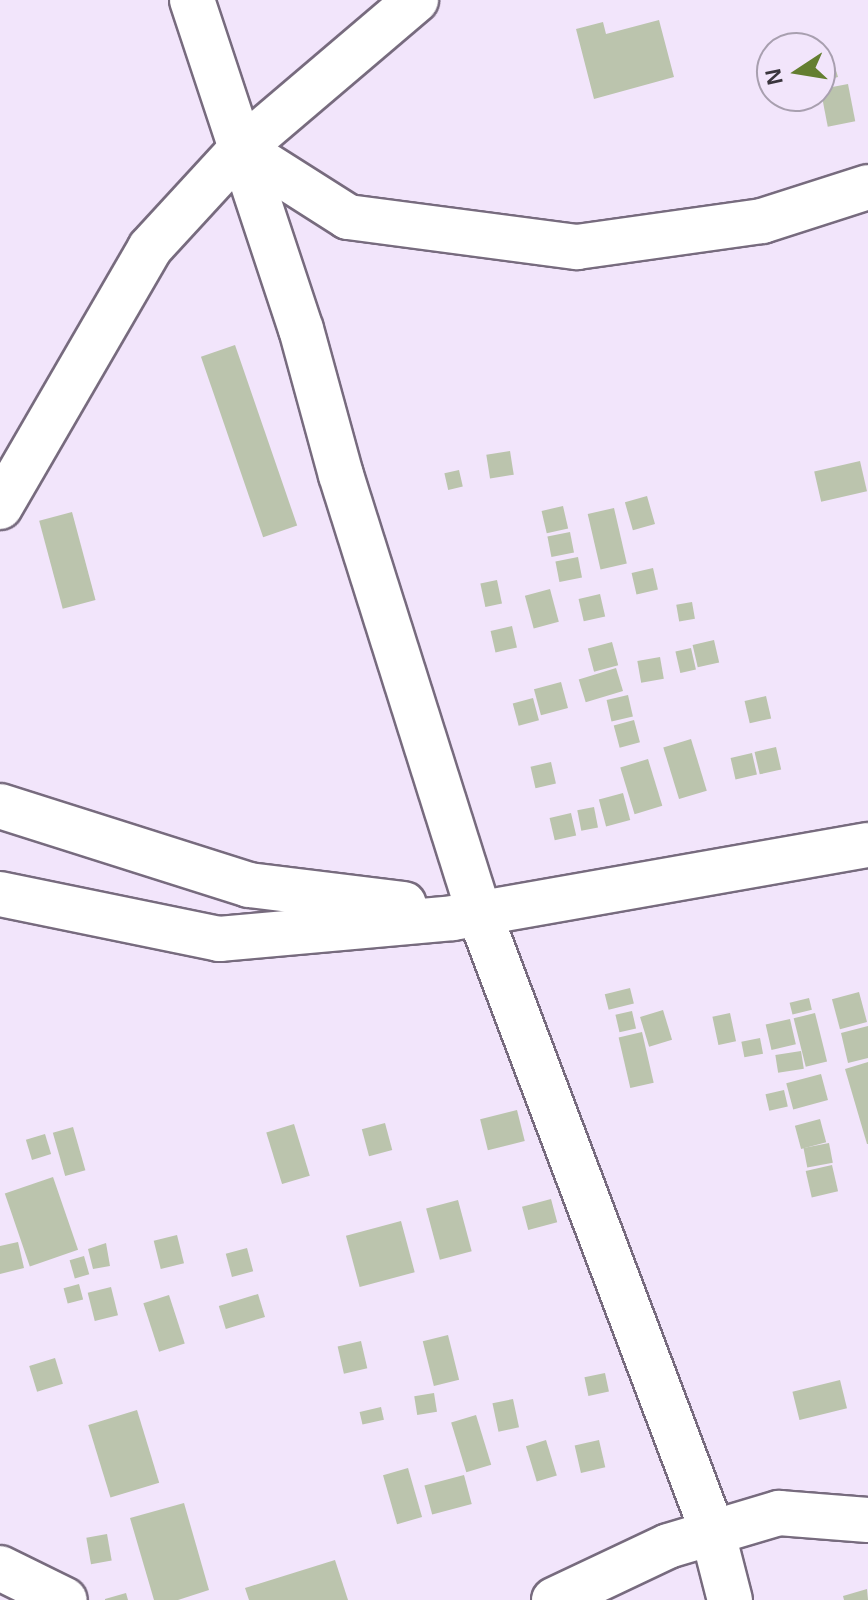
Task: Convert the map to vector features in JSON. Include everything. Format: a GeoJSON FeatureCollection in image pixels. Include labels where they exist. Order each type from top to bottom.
{"type":"FeatureCollection","features":[{"type":"Feature","properties":{"kind":"street"},"geometry":{"type":"LineString","coordinates":[[192,0],[479,913],[712,1530],[730,1600]]}},
{"type":"Feature","properties":{"kind":"street"},"geometry":{"type":"LineString","coordinates":[[0,507],[150,248],[241,149],[416,0]]}},
{"type":"Feature","properties":{"kind":"street"},"geometry":{"type":"LineString","coordinates":[[241,149],[348,217],[577,247],[762,221],[868,187]]}},
{"type":"Feature","properties":{"kind":"street"},"geometry":{"type":"LineString","coordinates":[[0,806],[249,885],[479,913]]}},
{"type":"Feature","properties":{"kind":"street"},"geometry":{"type":"LineString","coordinates":[[0,894],[219,939],[479,913],[868,845]]}},
{"type":"Feature","properties":{"kind":"street"},"geometry":{"type":"LineString","coordinates":[[554,1600],[712,1530],[779,1513],[868,1520]]}},
{"type":"Feature","properties":{"kind":"street"},"geometry":{"type":"LineString","coordinates":[[0,1568],[65,1600]]}},
{"type":"Feature","properties":{"kind":"building"},"geometry":{"type":"Polygon","coordinates":[[[659,20],[674,77],[594,99],[576,29],[603,22],[606,34],[659,20]]]}},
{"type":"Feature","properties":{"kind":"building"},"geometry":{"type":"Polygon","coordinates":[[[848,84],[855,121],[828,127],[825,112],[836,112],[836,86],[848,84]]]}},
{"type":"Feature","properties":{"kind":"building"},"geometry":{"type":"Polygon","coordinates":[[[235,345],[297,526],[263,537],[201,357],[235,345]]]}},
{"type":"Feature","properties":{"kind":"building"},"geometry":{"type":"Polygon","coordinates":[[[510,451],[514,475],[490,478],[486,455],[510,451]]]}},
{"type":"Feature","properties":{"kind":"building"},"geometry":{"type":"Polygon","coordinates":[[[860,461],[867,491],[821,502],[814,472],[860,461]]]}},
{"type":"Feature","properties":{"kind":"building"},"geometry":{"type":"Polygon","coordinates":[[[459,470],[463,487],[448,490],[444,473],[459,470]]]}},
{"type":"Feature","properties":{"kind":"building"},"geometry":{"type":"Polygon","coordinates":[[[647,496],[655,524],[633,530],[625,502],[647,496]]]}},
{"type":"Feature","properties":{"kind":"building"},"geometry":{"type":"Polygon","coordinates":[[[563,506],[568,528],[547,533],[542,511],[563,506]]]}},
{"type":"Feature","properties":{"kind":"building"},"geometry":{"type":"Polygon","coordinates":[[[614,508],[627,564],[601,570],[588,514],[614,508]]]}},
{"type":"Feature","properties":{"kind":"building"},"geometry":{"type":"Polygon","coordinates":[[[72,512],[96,600],[63,609],[39,521],[72,512]]]}},
{"type":"Feature","properties":{"kind":"building"},"geometry":{"type":"Polygon","coordinates":[[[570,532],[574,553],[551,557],[547,536],[570,532]]]}},
{"type":"Feature","properties":{"kind":"building"},"geometry":{"type":"Polygon","coordinates":[[[578,557],[582,578],[559,582],[555,561],[578,557]]]}},
{"type":"Feature","properties":{"kind":"building"},"geometry":{"type":"Polygon","coordinates":[[[653,568],[658,589],[637,594],[632,573],[653,568]]]}},
{"type":"Feature","properties":{"kind":"building"},"geometry":{"type":"Polygon","coordinates":[[[497,580],[502,603],[485,607],[480,584],[497,580]]]}},
{"type":"Feature","properties":{"kind":"building"},"geometry":{"type":"Polygon","coordinates":[[[550,589],[559,622],[534,629],[525,596],[550,589]]]}},
{"type":"Feature","properties":{"kind":"building"},"geometry":{"type":"Polygon","coordinates":[[[600,594],[605,616],[584,621],[579,599],[600,594]]]}},
{"type":"Feature","properties":{"kind":"building"},"geometry":{"type":"Polygon","coordinates":[[[692,602],[695,619],[679,622],[676,605],[692,602]]]}},
{"type":"Feature","properties":{"kind":"building"},"geometry":{"type":"Polygon","coordinates":[[[512,626],[517,647],[496,652],[491,631],[512,626]]]}},
{"type":"Feature","properties":{"kind":"building"},"geometry":{"type":"Polygon","coordinates":[[[714,640],[719,662],[698,667],[693,645],[714,640]]]}},
{"type":"Feature","properties":{"kind":"building"},"geometry":{"type":"Polygon","coordinates":[[[612,642],[618,665],[594,672],[588,648],[612,642]]]}},
{"type":"Feature","properties":{"kind":"building"},"geometry":{"type":"Polygon","coordinates":[[[691,648],[696,669],[680,673],[675,652],[691,648]]]}},
{"type":"Feature","properties":{"kind":"building"},"geometry":{"type":"Polygon","coordinates":[[[660,657],[664,679],[641,683],[637,661],[660,657]]]}},
{"type":"Feature","properties":{"kind":"building"},"geometry":{"type":"Polygon","coordinates":[[[616,668],[623,691],[586,702],[579,679],[616,668]]]}},
{"type":"Feature","properties":{"kind":"building"},"geometry":{"type":"Polygon","coordinates":[[[561,682],[568,708],[541,715],[534,689],[561,682]]]}},
{"type":"Feature","properties":{"kind":"building"},"geometry":{"type":"Polygon","coordinates":[[[628,695],[633,716],[612,721],[607,700],[628,695]]]}},
{"type":"Feature","properties":{"kind":"building"},"geometry":{"type":"Polygon","coordinates":[[[766,696],[771,718],[750,723],[745,701],[766,696]]]}},
{"type":"Feature","properties":{"kind":"building"},"geometry":{"type":"Polygon","coordinates":[[[533,698],[539,720],[519,726],[513,703],[533,698]]]}},
{"type":"Feature","properties":{"kind":"building"},"geometry":{"type":"Polygon","coordinates":[[[634,720],[640,742],[620,748],[614,725],[634,720]]]}},
{"type":"Feature","properties":{"kind":"building"},"geometry":{"type":"Polygon","coordinates":[[[691,739],[707,791],[679,799],[663,747],[691,739]]]}},
{"type":"Feature","properties":{"kind":"building"},"geometry":{"type":"Polygon","coordinates":[[[776,747],[781,769],[760,774],[755,752],[776,747]]]}},
{"type":"Feature","properties":{"kind":"building"},"geometry":{"type":"Polygon","coordinates":[[[752,753],[757,774],[736,779],[731,758],[752,753]]]}},
{"type":"Feature","properties":{"kind":"building"},"geometry":{"type":"Polygon","coordinates":[[[648,759],[662,806],[635,814],[620,767],[648,759]]]}},
{"type":"Feature","properties":{"kind":"building"},"geometry":{"type":"Polygon","coordinates":[[[551,762],[556,783],[535,788],[531,767],[551,762]]]}},
{"type":"Feature","properties":{"kind":"building"},"geometry":{"type":"Polygon","coordinates":[[[623,793],[630,820],[606,827],[599,799],[623,793]]]}},
{"type":"Feature","properties":{"kind":"building"},"geometry":{"type":"Polygon","coordinates":[[[594,807],[598,828],[581,831],[577,810],[594,807]]]}},
{"type":"Feature","properties":{"kind":"building"},"geometry":{"type":"Polygon","coordinates":[[[571,813],[576,835],[555,840],[550,818],[571,813]]]}},
{"type":"Feature","properties":{"kind":"building"},"geometry":{"type":"Polygon","coordinates":[[[630,988],[634,1004],[609,1010],[605,994],[630,988]]]}},
{"type":"Feature","properties":{"kind":"building"},"geometry":{"type":"Polygon","coordinates":[[[859,992],[867,1022],[840,1029],[832,999],[859,992]]]}},
{"type":"Feature","properties":{"kind":"building"},"geometry":{"type":"Polygon","coordinates":[[[809,998],[812,1010],[792,1014],[790,1003],[809,998]]]}},
{"type":"Feature","properties":{"kind":"building"},"geometry":{"type":"Polygon","coordinates":[[[663,1010],[672,1040],[649,1047],[640,1017],[663,1010]]]}},
{"type":"Feature","properties":{"kind":"building"},"geometry":{"type":"Polygon","coordinates":[[[632,1011],[636,1029],[619,1032],[615,1015],[632,1011]]]}},
{"type":"Feature","properties":{"kind":"building"},"geometry":{"type":"Polygon","coordinates":[[[730,1013],[736,1041],[718,1045],[712,1017],[730,1013]]]}},
{"type":"Feature","properties":{"kind":"building"},"geometry":{"type":"Polygon","coordinates":[[[815,1013],[827,1062],[806,1067],[794,1018],[815,1013]]]}},
{"type":"Feature","properties":{"kind":"building"},"geometry":{"type":"Polygon","coordinates":[[[790,1019],[796,1044],[771,1050],[766,1025],[790,1019]]]}},
{"type":"Feature","properties":{"kind":"building"},"geometry":{"type":"Polygon","coordinates":[[[868,1026],[868,1058],[848,1063],[841,1033],[868,1026]]]}},
{"type":"Feature","properties":{"kind":"building"},"geometry":{"type":"Polygon","coordinates":[[[642,1032],[654,1083],[630,1088],[619,1037],[642,1032]]]}},
{"type":"Feature","properties":{"kind":"building"},"geometry":{"type":"Polygon","coordinates":[[[760,1038],[763,1054],[744,1057],[741,1042],[760,1038]]]}},
{"type":"Feature","properties":{"kind":"building"},"geometry":{"type":"Polygon","coordinates":[[[801,1051],[804,1069],[778,1073],[775,1055],[801,1051]]]}},
{"type":"Feature","properties":{"kind":"building"},"geometry":{"type":"Polygon","coordinates":[[[868,1062],[868,1144],[867,1144],[845,1069],[868,1062]]]}},
{"type":"Feature","properties":{"kind":"building"},"geometry":{"type":"Polygon","coordinates":[[[821,1074],[828,1100],[793,1109],[786,1083],[821,1074]]]}},
{"type":"Feature","properties":{"kind":"building"},"geometry":{"type":"Polygon","coordinates":[[[784,1090],[788,1107],[769,1111],[765,1094],[784,1090]]]}},
{"type":"Feature","properties":{"kind":"building"},"geometry":{"type":"Polygon","coordinates":[[[517,1110],[525,1141],[488,1150],[480,1119],[517,1110]]]}},
{"type":"Feature","properties":{"kind":"building"},"geometry":{"type":"Polygon","coordinates":[[[820,1119],[826,1142],[801,1149],[795,1126],[820,1119]]]}},
{"type":"Feature","properties":{"kind":"building"},"geometry":{"type":"Polygon","coordinates":[[[385,1123],[392,1150],[369,1156],[362,1129],[385,1123]]]}},
{"type":"Feature","properties":{"kind":"building"},"geometry":{"type":"Polygon","coordinates":[[[294,1124],[310,1176],[282,1184],[266,1132],[294,1124]]]}},
{"type":"Feature","properties":{"kind":"building"},"geometry":{"type":"Polygon","coordinates":[[[73,1127],[85,1170],[65,1176],[53,1133],[73,1127]]]}},
{"type":"Feature","properties":{"kind":"building"},"geometry":{"type":"Polygon","coordinates":[[[45,1134],[51,1154],[32,1160],[26,1140],[45,1134]]]}},
{"type":"Feature","properties":{"kind":"building"},"geometry":{"type":"Polygon","coordinates":[[[829,1143],[833,1163],[807,1168],[803,1148],[829,1143]]]}},
{"type":"Feature","properties":{"kind":"building"},"geometry":{"type":"Polygon","coordinates":[[[832,1165],[838,1191],[812,1197],[806,1171],[832,1165]]]}},
{"type":"Feature","properties":{"kind":"building"},"geometry":{"type":"Polygon","coordinates":[[[53,1177],[78,1250],[30,1266],[5,1194],[53,1177]]]}},
{"type":"Feature","properties":{"kind":"building"},"geometry":{"type":"Polygon","coordinates":[[[551,1199],[557,1222],[528,1230],[522,1207],[551,1199]]]}},
{"type":"Feature","properties":{"kind":"building"},"geometry":{"type":"Polygon","coordinates":[[[458,1200],[472,1251],[440,1260],[426,1209],[458,1200]]]}},
{"type":"Feature","properties":{"kind":"building"},"geometry":{"type":"Polygon","coordinates":[[[401,1221],[415,1272],[360,1287],[346,1236],[401,1221]]]}},
{"type":"Feature","properties":{"kind":"building"},"geometry":{"type":"Polygon","coordinates":[[[177,1235],[184,1263],[161,1269],[154,1241],[177,1235]]]}},
{"type":"Feature","properties":{"kind":"building"},"geometry":{"type":"Polygon","coordinates":[[[18,1242],[24,1268],[0,1274],[0,1246],[18,1242]]]}},
{"type":"Feature","properties":{"kind":"building"},"geometry":{"type":"Polygon","coordinates":[[[106,1243],[110,1266],[93,1269],[88,1249],[106,1243]]]}},
{"type":"Feature","properties":{"kind":"building"},"geometry":{"type":"Polygon","coordinates":[[[247,1248],[253,1271],[232,1277],[226,1254],[247,1248]]]}},
{"type":"Feature","properties":{"kind":"building"},"geometry":{"type":"Polygon","coordinates":[[[84,1256],[89,1274],[75,1278],[70,1260],[84,1256]]]}},
{"type":"Feature","properties":{"kind":"building"},"geometry":{"type":"Polygon","coordinates":[[[79,1284],[83,1299],[68,1304],[64,1288],[79,1284]]]}},
{"type":"Feature","properties":{"kind":"building"},"geometry":{"type":"Polygon","coordinates":[[[111,1287],[118,1315],[95,1321],[88,1293],[111,1287]]]}},
{"type":"Feature","properties":{"kind":"building"},"geometry":{"type":"Polygon","coordinates":[[[258,1294],[265,1317],[226,1329],[219,1306],[258,1294]]]}},
{"type":"Feature","properties":{"kind":"building"},"geometry":{"type":"Polygon","coordinates":[[[169,1295],[185,1344],[159,1352],[143,1303],[169,1295]]]}},
{"type":"Feature","properties":{"kind":"building"},"geometry":{"type":"Polygon","coordinates":[[[448,1335],[459,1380],[434,1386],[423,1341],[448,1335]]]}},
{"type":"Feature","properties":{"kind":"building"},"geometry":{"type":"Polygon","coordinates":[[[361,1341],[367,1368],[344,1374],[338,1346],[361,1341]]]}},
{"type":"Feature","properties":{"kind":"building"},"geometry":{"type":"Polygon","coordinates":[[[55,1358],[63,1384],[37,1392],[29,1366],[55,1358]]]}},
{"type":"Feature","properties":{"kind":"building"},"geometry":{"type":"Polygon","coordinates":[[[605,1373],[609,1392],[588,1396],[584,1377],[605,1373]]]}},
{"type":"Feature","properties":{"kind":"building"},"geometry":{"type":"Polygon","coordinates":[[[840,1380],[847,1408],[799,1420],[792,1392],[840,1380]]]}},
{"type":"Feature","properties":{"kind":"building"},"geometry":{"type":"Polygon","coordinates":[[[434,1393],[437,1412],[417,1415],[414,1396],[434,1393]]]}},
{"type":"Feature","properties":{"kind":"building"},"geometry":{"type":"Polygon","coordinates":[[[513,1399],[519,1427],[498,1432],[492,1403],[513,1399]]]}},
{"type":"Feature","properties":{"kind":"building"},"geometry":{"type":"Polygon","coordinates":[[[381,1407],[384,1420],[362,1425],[360,1412],[381,1407]]]}},
{"type":"Feature","properties":{"kind":"building"},"geometry":{"type":"Polygon","coordinates":[[[137,1410],[159,1483],[110,1498],[88,1425],[137,1410]]]}},
{"type":"Feature","properties":{"kind":"building"},"geometry":{"type":"Polygon","coordinates":[[[476,1415],[491,1465],[466,1472],[451,1423],[476,1415]]]}},
{"type":"Feature","properties":{"kind":"building"},"geometry":{"type":"Polygon","coordinates":[[[546,1440],[557,1475],[537,1482],[526,1446],[546,1440]]]}},
{"type":"Feature","properties":{"kind":"building"},"geometry":{"type":"Polygon","coordinates":[[[599,1440],[605,1467],[581,1473],[575,1446],[599,1440]]]}},
{"type":"Feature","properties":{"kind":"building"},"geometry":{"type":"Polygon","coordinates":[[[408,1468],[422,1517],[397,1524],[383,1475],[408,1468]]]}},
{"type":"Feature","properties":{"kind":"building"},"geometry":{"type":"Polygon","coordinates":[[[464,1475],[472,1504],[432,1515],[424,1486],[464,1475]]]}},
{"type":"Feature","properties":{"kind":"building"},"geometry":{"type":"Polygon","coordinates":[[[184,1503],[209,1590],[178,1600],[154,1600],[130,1518],[184,1503]]]}},
{"type":"Feature","properties":{"kind":"building"},"geometry":{"type":"Polygon","coordinates":[[[107,1534],[112,1561],[91,1564],[86,1538],[107,1534]]]}},
{"type":"Feature","properties":{"kind":"building"},"geometry":{"type":"Polygon","coordinates":[[[335,1560],[348,1600],[249,1600],[245,1588],[335,1560]]]}},
{"type":"Feature","properties":{"kind":"building"},"geometry":{"type":"Polygon","coordinates":[[[867,1589],[868,1600],[844,1600],[843,1596],[867,1589]]]}},
{"type":"Feature","properties":{"kind":"building"},"geometry":{"type":"Polygon","coordinates":[[[126,1593],[128,1600],[105,1600],[105,1599],[126,1593]]]}}]}
